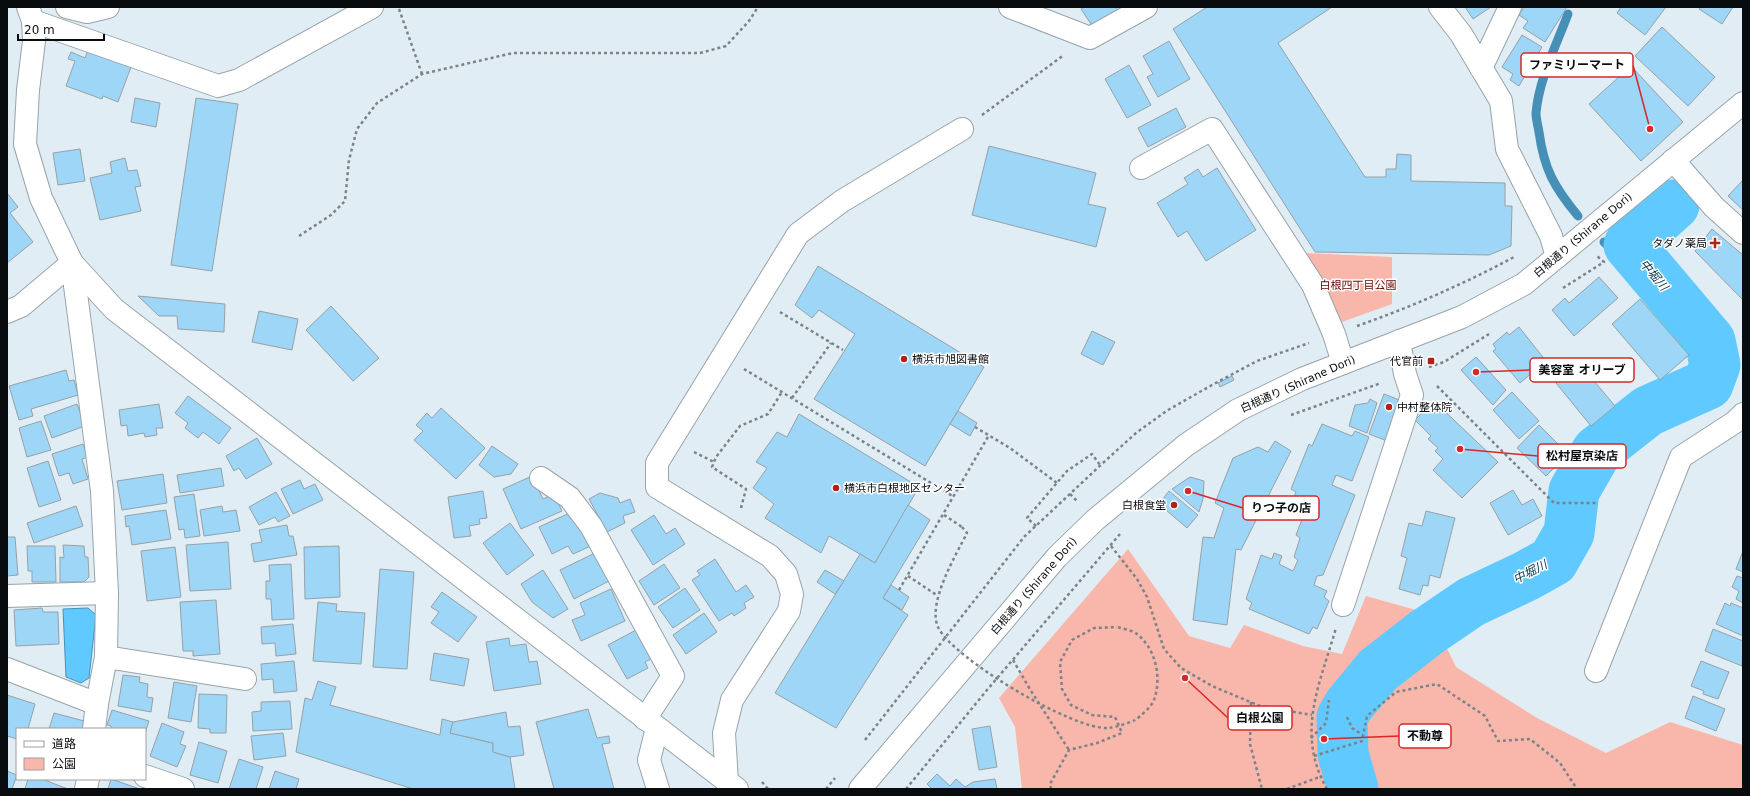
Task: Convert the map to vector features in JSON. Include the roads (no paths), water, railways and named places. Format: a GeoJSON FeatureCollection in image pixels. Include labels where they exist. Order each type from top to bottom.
{"type":"FeatureCollection","features":[{"type":"Feature","properties":{"kind":"street"},"geometry":{"type":"LineString","coordinates":[[67,7],[87,12],[108,7]]}},
{"type":"Feature","properties":{"kind":"street"},"geometry":{"type":"LineString","coordinates":[[372,7],[239,80],[218,86],[31,14],[34,41],[28,90],[26,144],[41,198],[72,263],[114,309],[732,785]]}},
{"type":"Feature","properties":{"kind":"street"},"geometry":{"type":"LineString","coordinates":[[1010,7],[1090,38],[1146,7]]}},
{"type":"Feature","properties":{"kind":"street"},"geometry":{"type":"LineString","coordinates":[[1440,7],[1462,34],[1501,101],[1507,149],[1551,236],[1557,256]]}},
{"type":"Feature","properties":{"kind":"street"},"geometry":{"type":"LineString","coordinates":[[1481,68],[1510,7]]}},
{"type":"Feature","properties":{"kind":"street","name":"白根通り (Shirane Dori)"},"geometry":{"type":"LineString","coordinates":[[860,789],[1056,558],[1095,520],[1186,445],[1238,410],[1302,379],[1462,317],[1524,284],[1579,239],[1680,168],[1743,103]]}},
{"type":"Feature","properties":{"kind":"street"},"geometry":{"type":"LineString","coordinates":[[732,785],[724,733],[732,700],[789,611],[792,594],[786,574],[770,556],[657,487],[658,463],[798,234],[842,201],[962,129]]}},
{"type":"Feature","properties":{"kind":"street"},"geometry":{"type":"LineString","coordinates":[[1141,168],[1212,129],[1313,285],[1334,334],[1343,363]]}},
{"type":"Feature","properties":{"kind":"street"},"geometry":{"type":"LineString","coordinates":[[1680,168],[1714,207],[1743,233]]}},
{"type":"Feature","properties":{"kind":"street"},"geometry":{"type":"LineString","coordinates":[[7,312],[21,306],[72,263]]}},
{"type":"Feature","properties":{"kind":"street"},"geometry":{"type":"LineString","coordinates":[[72,263],[102,491],[107,593],[106,656],[94,728]]}},
{"type":"Feature","properties":{"kind":"street"},"geometry":{"type":"LineString","coordinates":[[1343,605],[1412,395],[1413,372],[1399,341]]}},
{"type":"Feature","properties":{"kind":"street"},"geometry":{"type":"LineString","coordinates":[[1596,671],[1681,457],[1735,422],[1743,414]]}},
{"type":"Feature","properties":{"kind":"street"},"geometry":{"type":"LineString","coordinates":[[541,478],[570,498],[590,526],[673,676],[651,724],[649,760],[658,789]]}},
{"type":"Feature","properties":{"kind":"street"},"geometry":{"type":"LineString","coordinates":[[7,596],[107,593]]}},
{"type":"Feature","properties":{"kind":"street"},"geometry":{"type":"LineString","coordinates":[[106,656],[245,679]]}},
{"type":"Feature","properties":{"kind":"street"},"geometry":{"type":"LineString","coordinates":[[7,669],[97,704]]}},
{"type":"Feature","properties":{"kind":"street"},"geometry":{"type":"LineString","coordinates":[[146,776],[183,789]]}},
{"type":"Feature","properties":{"kind":"water"},"geometry":{"type":"Polygon","coordinates":[[[88,608],[96,615],[89,678],[81,683],[66,677],[63,609],[88,608]]]}},
{"type":"Feature","properties":{"kind":"waterway"},"geometry":{"type":"LineString","coordinates":[[1568,14],[1544,75],[1536,115],[1541,145],[1551,177],[1562,196],[1578,216]]}},
{"type":"Feature","properties":{"kind":"waterway","name":"中堀川"},"geometry":{"type":"LineString","coordinates":[[1353,789],[1343,754],[1342,717],[1349,705],[1378,670],[1427,632],[1471,602],[1526,576],[1553,561],[1569,533],[1574,491],[1597,451],[1648,411],[1708,384],[1715,365],[1710,341],[1629,245],[1674,205]]}},
{"type":"Feature","properties":{"kind":"waterway"},"geometry":{"type":"LineString","coordinates":[[1604,242],[1612,249],[1629,245]]}},
{"type":"Feature","properties":{"kind":"place","name":"ファミリーマート"},"geometry":{"type":"Point","coordinates":[1650,129]}},
{"type":"Feature","properties":{"kind":"place","name":"タダノ薬局"},"geometry":{"type":"Point","coordinates":[1715,243]}},
{"type":"Feature","properties":{"kind":"place","name":"横浜市旭図書館"},"geometry":{"type":"Point","coordinates":[904,359]}},
{"type":"Feature","properties":{"kind":"place","name":"代官前"},"geometry":{"type":"Point","coordinates":[1431,361]}},
{"type":"Feature","properties":{"kind":"place","name":"美容室 オリーブ"},"geometry":{"type":"Point","coordinates":[1476,372]}},
{"type":"Feature","properties":{"kind":"place","name":"中村整体院"},"geometry":{"type":"Point","coordinates":[1389,407]}},
{"type":"Feature","properties":{"kind":"place","name":"松村屋京染店"},"geometry":{"type":"Point","coordinates":[1460,449]}},
{"type":"Feature","properties":{"kind":"place","name":"横浜市白根地区センター"},"geometry":{"type":"Point","coordinates":[836,488]}},
{"type":"Feature","properties":{"kind":"place","name":"りつ子の店"},"geometry":{"type":"Point","coordinates":[1188,491]}},
{"type":"Feature","properties":{"kind":"place","name":"白根食堂"},"geometry":{"type":"Point","coordinates":[1174,505]}},
{"type":"Feature","properties":{"kind":"place","name":"白根公園"},"geometry":{"type":"Point","coordinates":[1185,678]}},
{"type":"Feature","properties":{"kind":"place","name":"不動尊"},"geometry":{"type":"Point","coordinates":[1324,739]}},
{"type":"Feature","properties":{"kind":"park label","name":"白根四丁目公園"},"geometry":{"type":"Point","coordinates":[1358,285]}}]}
